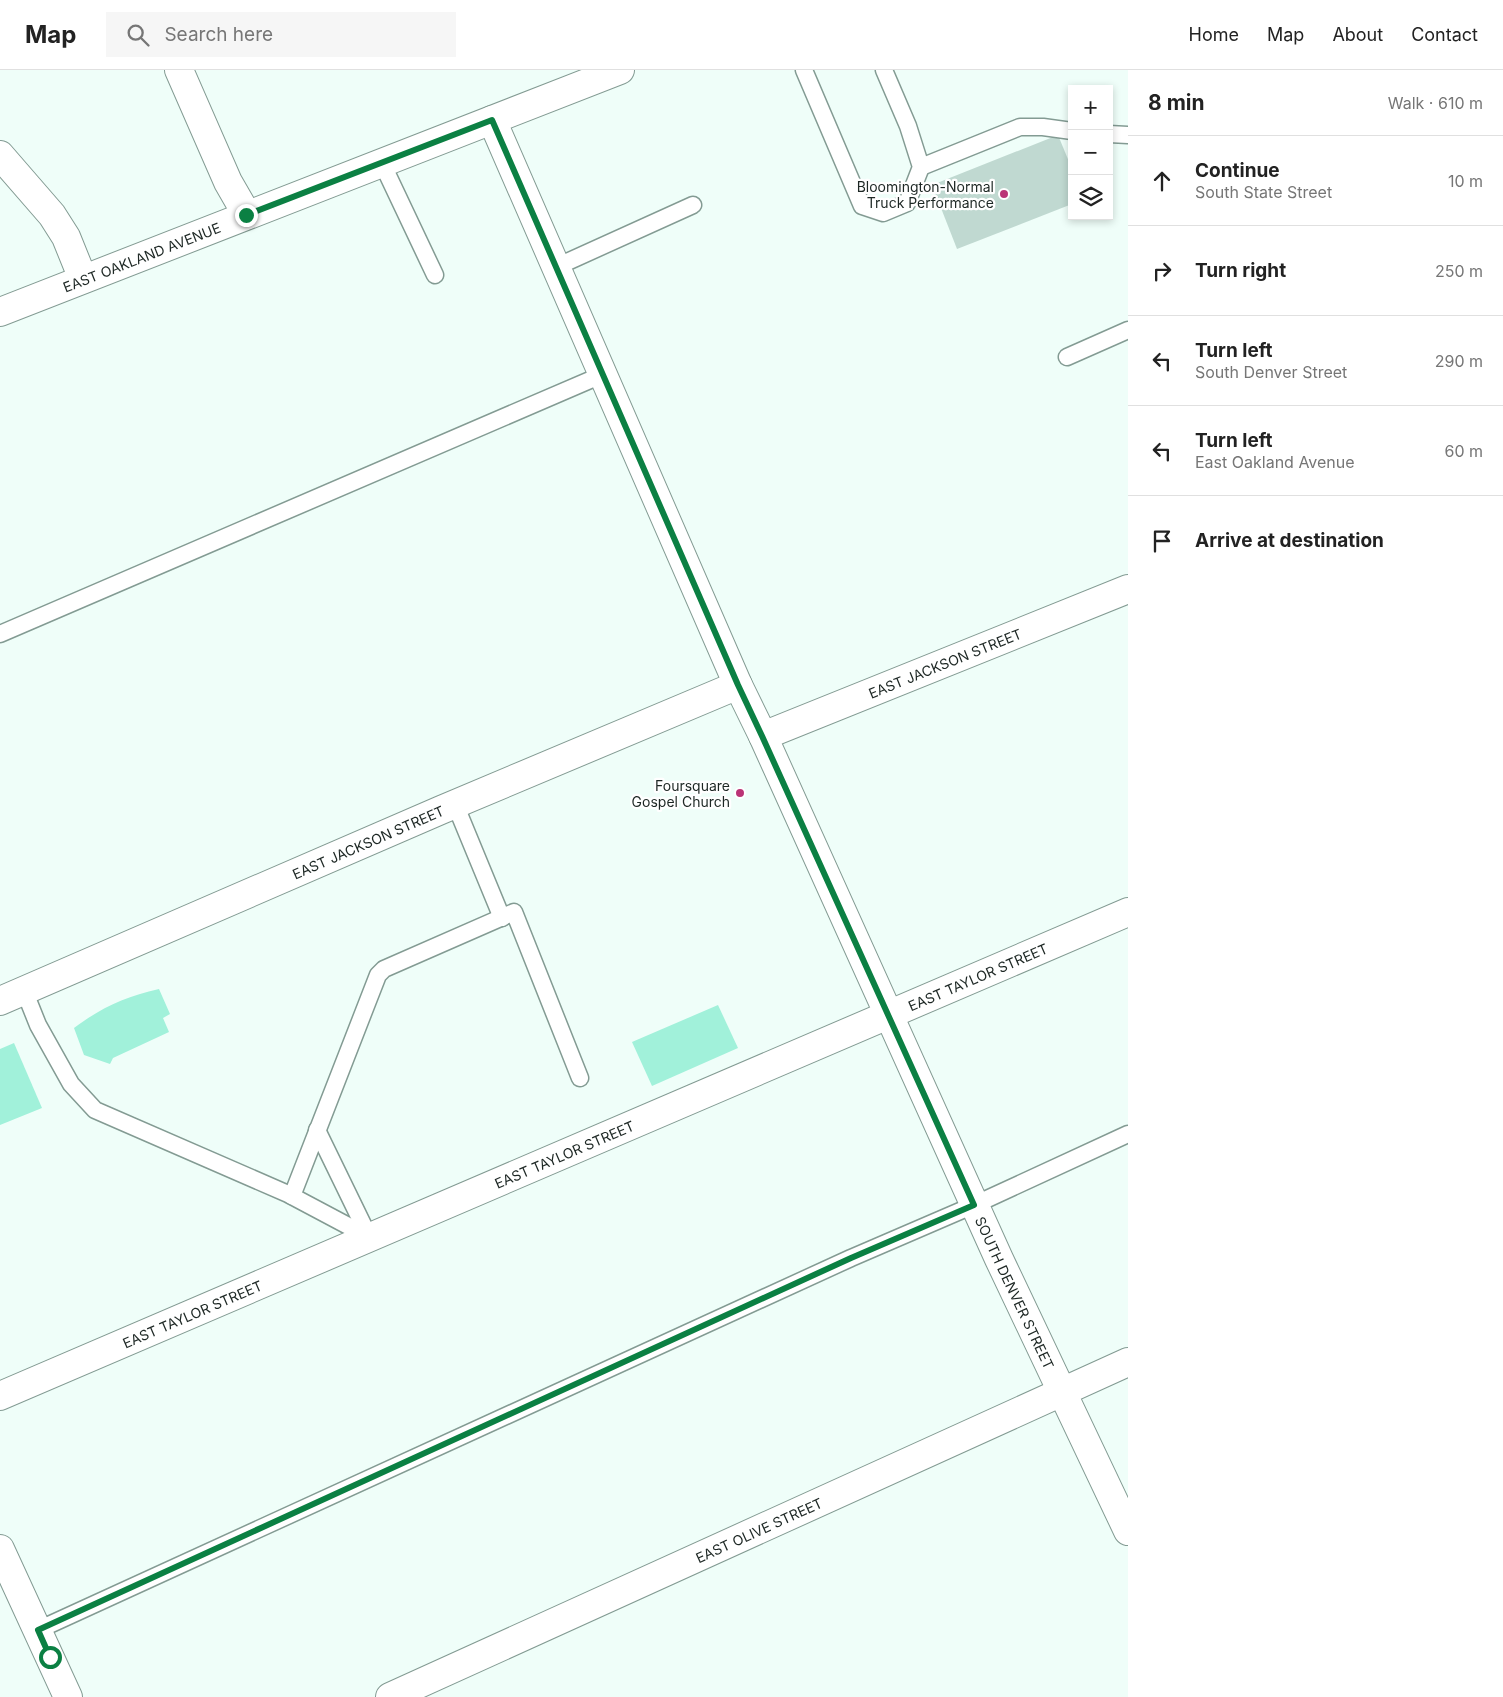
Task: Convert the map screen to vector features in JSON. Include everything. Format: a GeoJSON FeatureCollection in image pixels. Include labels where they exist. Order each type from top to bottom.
{"type":"FeatureCollection","features":[{"type":"Feature","properties":{"kind":"street"},"geometry":{"type":"LineString","coordinates":[[179,70],[228,182],[246,215]]}},
{"type":"Feature","properties":{"kind":"street","name":"EAST OAKLAND AVENUE"},"geometry":{"type":"LineString","coordinates":[[0,312],[620,70]]}},
{"type":"Feature","properties":{"kind":"street","name":"SOUTH DENVER STREET"},"geometry":{"type":"LineString","coordinates":[[492,120],[738,685],[974,1205],[1128,1531]]}},
{"type":"Feature","properties":{"kind":"street"},"geometry":{"type":"LineString","coordinates":[[0,155],[52,215],[66,237],[82,279]]}},
{"type":"Feature","properties":{"kind":"street","name":"EAST JACKSON STREET"},"geometry":{"type":"LineString","coordinates":[[762,736],[1128,589]]}},
{"type":"Feature","properties":{"kind":"street","name":"EAST JACKSON STREET"},"geometry":{"type":"LineString","coordinates":[[12,996],[455,804],[738,685]]}},
{"type":"Feature","properties":{"kind":"street","name":"EAST TAYLOR STREET"},"geometry":{"type":"LineString","coordinates":[[0,1396],[1128,912]]}},
{"type":"Feature","properties":{"kind":"street","name":"EAST OLIVE STREET"},"geometry":{"type":"LineString","coordinates":[[390,1697],[1128,1362]]}},
{"type":"Feature","properties":{"kind":"street"},"geometry":{"type":"LineString","coordinates":[[0,1549],[68,1697]]}},
{"type":"Feature","properties":{"kind":"lane"},"geometry":{"type":"LineString","coordinates":[[804,70],[862,206],[883,213],[908,203],[921,167],[908,126],[884,70]]}},
{"type":"Feature","properties":{"kind":"lane"},"geometry":{"type":"LineString","coordinates":[[921,167],[1020,127],[1043,127],[1068,130]]}},
{"type":"Feature","properties":{"kind":"lane"},"geometry":{"type":"LineString","coordinates":[[1113,134],[1128,136]]}},
{"type":"Feature","properties":{"kind":"lane"},"geometry":{"type":"LineString","coordinates":[[382,163],[435,276]]}},
{"type":"Feature","properties":{"kind":"lane"},"geometry":{"type":"LineString","coordinates":[[556,267],[693,205]]}},
{"type":"Feature","properties":{"kind":"lane"},"geometry":{"type":"LineString","coordinates":[[1067,357],[1128,330]]}},
{"type":"Feature","properties":{"kind":"lane"},"geometry":{"type":"LineString","coordinates":[[0,634],[604,374]]}},
{"type":"Feature","properties":{"kind":"lane"},"geometry":{"type":"LineString","coordinates":[[455,804],[502,918]]}},
{"type":"Feature","properties":{"kind":"lane"},"geometry":{"type":"LineString","coordinates":[[292,1196],[378,975],[384,969],[514,912],[580,1078]]}},
{"type":"Feature","properties":{"kind":"lane"},"geometry":{"type":"LineString","coordinates":[[12,996],[38,1025],[72,1084],[95,1110],[292,1196],[369,1237]]}},
{"type":"Feature","properties":{"kind":"lane"},"geometry":{"type":"LineString","coordinates":[[317,1130],[369,1237]]}},
{"type":"Feature","properties":{"kind":"lane"},"geometry":{"type":"LineString","coordinates":[[38,1630],[851,1258],[974,1205],[1128,1134]]}},
{"type":"Feature","properties":{"kind":"green space"},"geometry":{"type":"Polygon","coordinates":[[[159,989],[170,1014],[163,1018],[169,1032],[113,1058],[110,1064],[84,1055],[74,1028],[94,1014],[114,1004],[159,989]]]}},
{"type":"Feature","properties":{"kind":"green space"},"geometry":{"type":"Polygon","coordinates":[[[718,1005],[738,1048],[652,1086],[632,1042],[718,1005]]]}},
{"type":"Feature","properties":{"kind":"green space"},"geometry":{"type":"Polygon","coordinates":[[[14,1043],[42,1108],[0,1125],[0,1049],[14,1043]]]}},
{"type":"Feature","properties":{"kind":"building","name":"Bloomington-Normal Truck Performance"},"geometry":{"type":"Polygon","coordinates":[[[1058,135],[1068,159],[1068,206],[957,249],[932,185],[1058,135]]]}},
{"type":"Feature","properties":{"kind":"place","name":"Bloomington-Normal Truck Performance"},"geometry":{"type":"Point","coordinates":[1004,194]}},
{"type":"Feature","properties":{"kind":"place","name":"Foursquare Gospel Church"},"geometry":{"type":"Point","coordinates":[740,793]}},
{"type":"Feature","properties":{"kind":"route"},"geometry":{"type":"LineString","coordinates":[[50,1657],[38,1630],[851,1258],[974,1205],[738,685],[492,120],[246,215]]}}]}
